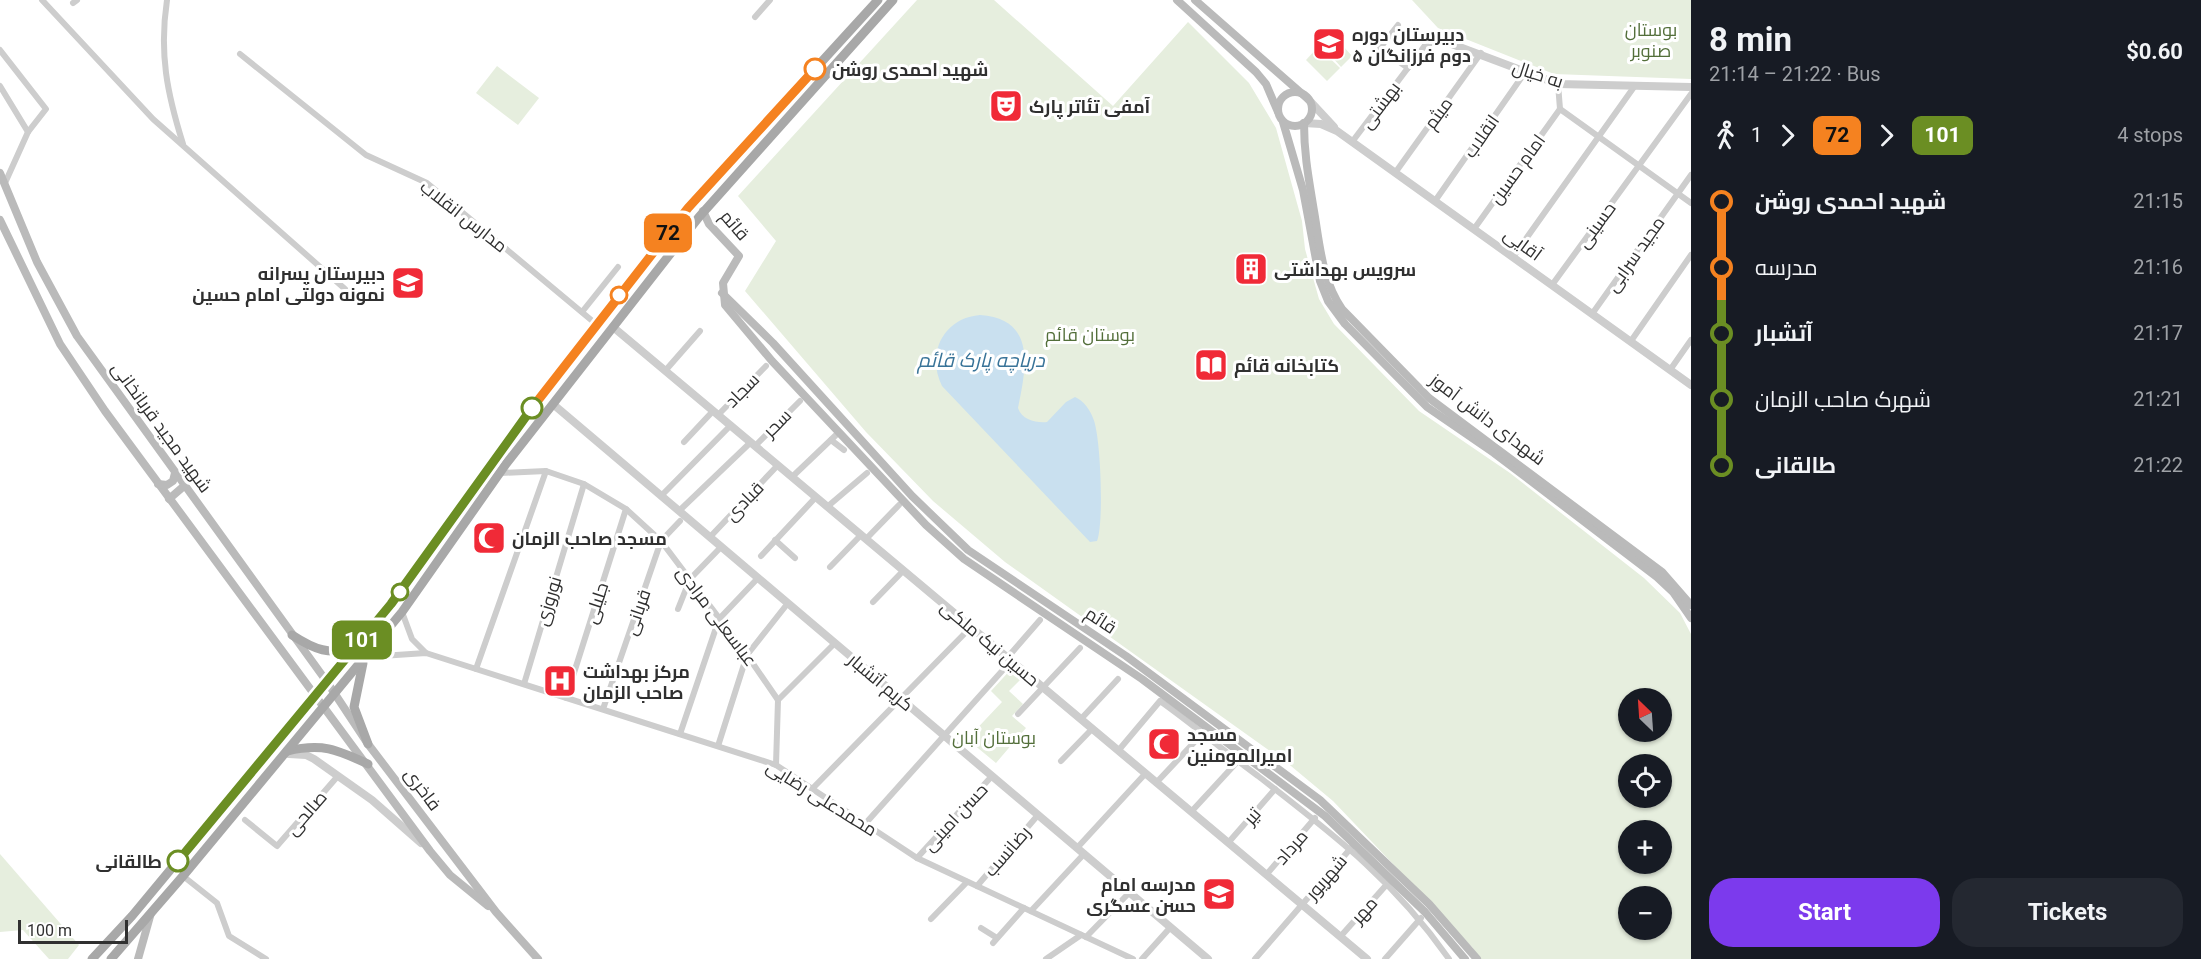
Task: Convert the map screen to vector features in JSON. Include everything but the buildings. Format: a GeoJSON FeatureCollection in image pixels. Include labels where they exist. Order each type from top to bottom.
{"type":"FeatureCollection","features":[{"type":"Feature","properties":{"kind":"main road"},"geometry":{"type":"LineString","coordinates":[[98,957],[391,604],[495,457],[688,208],[878,0]]}},
{"type":"Feature","properties":{"kind":"main road"},"geometry":{"type":"LineString","coordinates":[[111,959],[365,659],[402,612],[501,473],[704,211],[893,0]]}},
{"type":"Feature","properties":{"kind":"main road"},"geometry":{"type":"LineString","coordinates":[[1177,0],[1256,72],[1266,84],[1284,122],[1307,189]]}},
{"type":"Feature","properties":{"kind":"main road","name":"آقایی"},"geometry":{"type":"LineString","coordinates":[[1195,0],[1308,99]]}},
{"type":"Feature","properties":{"kind":"main road"},"geometry":{"type":"LineString","coordinates":[[1278,112],[1280,101],[1288,94],[1299,93],[1308,99],[1312,110],[1304,123],[1304,159],[1320,281],[1328,301],[1345,324],[1427,407],[1478,441],[1642,565],[1673,592],[1691,618]]}},
{"type":"Feature","properties":{"kind":"main road"},"geometry":{"type":"LineString","coordinates":[[1284,122],[1294,126],[1304,123]]}},
{"type":"Feature","properties":{"kind":"main road","name":"شهید مجید قربانخانی"},"geometry":{"type":"LineString","coordinates":[[0,173],[38,262],[76,336],[327,682]]}},
{"type":"Feature","properties":{"kind":"main road","name":"شهدای دانش آموز"},"geometry":{"type":"LineString","coordinates":[[1307,189],[1326,278],[1333,296],[1351,319],[1429,398],[1662,572],[1691,605]]}},
{"type":"Feature","properties":{"kind":"main road","name":"قائم"},"geometry":{"type":"LineString","coordinates":[[704,211],[709,224],[739,256],[723,283],[722,292],[725,305],[772,361],[895,494],[964,559],[1142,679],[1325,816],[1425,912],[1465,959]]}},
{"type":"Feature","properties":{"kind":"main road","name":"شهید مجید قربانخانی"},"geometry":{"type":"LineString","coordinates":[[1,225],[60,344],[105,411],[325,706]]}},
{"type":"Feature","properties":{"kind":"main road","name":"قائم"},"geometry":{"type":"LineString","coordinates":[[722,292],[773,342],[912,496],[968,550],[1142,667],[1320,800],[1429,904],[1477,959]]}},
{"type":"Feature","properties":{"kind":"main road"},"geometry":{"type":"LineString","coordinates":[[158,484],[167,485],[173,481],[175,473]]}},
{"type":"Feature","properties":{"kind":"main road"},"geometry":{"type":"LineString","coordinates":[[169,499],[184,486]]}},
{"type":"Feature","properties":{"kind":"main road"},"geometry":{"type":"LineString","coordinates":[[180,514],[189,502],[195,502]]}},
{"type":"Feature","properties":{"kind":"main road"},"geometry":{"type":"LineString","coordinates":[[292,635],[319,651],[340,652],[355,648]]}},
{"type":"Feature","properties":{"kind":"main road"},"geometry":{"type":"LineString","coordinates":[[365,659],[354,707],[368,744]]}},
{"type":"Feature","properties":{"kind":"main road","name":"فاخری"},"geometry":{"type":"LineString","coordinates":[[327,682],[368,744],[496,912],[538,959]]}},
{"type":"Feature","properties":{"kind":"main road","name":"فاخری"},"geometry":{"type":"LineString","coordinates":[[325,706],[430,851],[450,875],[496,912]]}},
{"type":"Feature","properties":{"kind":"main road"},"geometry":{"type":"LineString","coordinates":[[286,752],[318,746],[328,747],[368,764]]}},
{"type":"Feature","properties":{"kind":"main road"},"geometry":{"type":"LineString","coordinates":[[138,959],[152,912]]}},
{"type":"Feature","properties":{"kind":"street"},"geometry":{"type":"LineString","coordinates":[[42,0],[153,119],[345,289]]}},
{"type":"Feature","properties":{"kind":"street"},"geometry":{"type":"LineString","coordinates":[[167,0],[162,57],[170,103],[183,144]]}},
{"type":"Feature","properties":{"kind":"street"},"geometry":{"type":"LineString","coordinates":[[755,17],[770,0]]}},
{"type":"Feature","properties":{"kind":"street","name":"بهشتی"},"geometry":{"type":"LineString","coordinates":[[1398,25],[1380,48],[1408,68]]}},
{"type":"Feature","properties":{"kind":"street","name":"به خیال"},"geometry":{"type":"LineString","coordinates":[[1426,44],[1441,40],[1481,53],[1558,84],[1691,87]]}},
{"type":"Feature","properties":{"kind":"street","name":"بهشتی"},"geometry":{"type":"LineString","coordinates":[[1352,142],[1426,44]]}},
{"type":"Feature","properties":{"kind":"street"},"geometry":{"type":"LineString","coordinates":[[0,50],[46,109],[28,132],[5,183]]}},
{"type":"Feature","properties":{"kind":"street","name":"میثم"},"geometry":{"type":"LineString","coordinates":[[1395,173],[1481,53]]}},
{"type":"Feature","properties":{"kind":"street","name":"مدارس انقلاب"},"geometry":{"type":"LineString","coordinates":[[240,54],[366,155],[427,183],[596,324]]}},
{"type":"Feature","properties":{"kind":"street","name":"انقلاب"},"geometry":{"type":"LineString","coordinates":[[1435,201],[1526,71]]}},
{"type":"Feature","properties":{"kind":"street"},"geometry":{"type":"LineString","coordinates":[[1558,84],[1560,109],[1691,202]]}},
{"type":"Feature","properties":{"kind":"street"},"geometry":{"type":"LineString","coordinates":[[0,86],[28,132]]}},
{"type":"Feature","properties":{"kind":"street"},"geometry":{"type":"LineString","coordinates":[[1513,257],[1634,87]]}},
{"type":"Feature","properties":{"kind":"street","name":"حسینی"},"geometry":{"type":"LineString","coordinates":[[1552,285],[1691,94]]}},
{"type":"Feature","properties":{"kind":"street","name":"آقایی"},"geometry":{"type":"LineString","coordinates":[[1308,99],[1337,131],[1691,385]]}},
{"type":"Feature","properties":{"kind":"street","name":"امام حسین"},"geometry":{"type":"LineString","coordinates":[[1474,229],[1560,109]]}},
{"type":"Feature","properties":{"kind":"street","name":"آقایی"},"geometry":{"type":"LineString","coordinates":[[1304,123],[1321,124],[1337,131]]}},
{"type":"Feature","properties":{"kind":"street","name":"مجید سرابی"},"geometry":{"type":"LineString","coordinates":[[1592,314],[1691,175]]}},
{"type":"Feature","properties":{"kind":"street"},"geometry":{"type":"LineString","coordinates":[[1631,341],[1691,255]]}},
{"type":"Feature","properties":{"kind":"street"},"geometry":{"type":"LineString","coordinates":[[582,312],[618,267]]}},
{"type":"Feature","properties":{"kind":"street","name":"حسین نیک ملکی"},"geometry":{"type":"LineString","coordinates":[[613,327],[1367,959]]}},
{"type":"Feature","properties":{"kind":"street"},"geometry":{"type":"LineString","coordinates":[[665,371],[700,331]]}},
{"type":"Feature","properties":{"kind":"street"},"geometry":{"type":"LineString","coordinates":[[1670,370],[1691,340]]}},
{"type":"Feature","properties":{"kind":"street","name":"سجاد"},"geometry":{"type":"LineString","coordinates":[[684,442],[766,366]]}},
{"type":"Feature","properties":{"kind":"street","name":"سحر"},"geometry":{"type":"LineString","coordinates":[[679,511],[800,401]]}},
{"type":"Feature","properties":{"kind":"street","name":"کریم آتشبار"},"geometry":{"type":"LineString","coordinates":[[554,405],[1208,959]]}},
{"type":"Feature","properties":{"kind":"street"},"geometry":{"type":"LineString","coordinates":[[661,496],[730,426]]}},
{"type":"Feature","properties":{"kind":"street"},"geometry":{"type":"LineString","coordinates":[[792,477],[833,438],[844,450]]}},
{"type":"Feature","properties":{"kind":"street","name":"قبادی"},"geometry":{"type":"LineString","coordinates":[[710,537],[778,465]]}},
{"type":"Feature","properties":{"kind":"street"},"geometry":{"type":"LineString","coordinates":[[476,669],[546,471]]}},
{"type":"Feature","properties":{"kind":"street","name":"عباسعلی مرادی"},"geometry":{"type":"LineString","coordinates":[[501,473],[546,471],[584,484],[626,509],[661,541],[778,700]]}},
{"type":"Feature","properties":{"kind":"street"},"geometry":{"type":"LineString","coordinates":[[827,507],[867,473]]}},
{"type":"Feature","properties":{"kind":"street","name":"نوروزی"},"geometry":{"type":"LineString","coordinates":[[524,684],[584,484]]}},
{"type":"Feature","properties":{"kind":"street"},"geometry":{"type":"LineString","coordinates":[[760,556],[816,497]]}},
{"type":"Feature","properties":{"kind":"street"},"geometry":{"type":"LineString","coordinates":[[830,567],[899,505]]}},
{"type":"Feature","properties":{"kind":"street","name":"جلیلی"},"geometry":{"type":"LineString","coordinates":[[566,698],[626,509]]}},
{"type":"Feature","properties":{"kind":"street","name":"قربانی"},"geometry":{"type":"LineString","coordinates":[[603,710],[661,541],[680,521]]}},
{"type":"Feature","properties":{"kind":"street"},"geometry":{"type":"LineString","coordinates":[[775,540],[795,558]]}},
{"type":"Feature","properties":{"kind":"street"},"geometry":{"type":"LineString","coordinates":[[678,609],[690,579],[722,547]]}},
{"type":"Feature","properties":{"kind":"street"},"geometry":{"type":"LineString","coordinates":[[873,602],[903,571]]}},
{"type":"Feature","properties":{"kind":"street"},"geometry":{"type":"LineString","coordinates":[[680,734],[719,619],[758,578]]}},
{"type":"Feature","properties":{"kind":"street"},"geometry":{"type":"LineString","coordinates":[[718,746],[747,655],[788,603]]}},
{"type":"Feature","properties":{"kind":"street"},"geometry":{"type":"LineString","coordinates":[[402,612],[412,639],[426,653]]}},
{"type":"Feature","properties":{"kind":"street"},"geometry":{"type":"LineString","coordinates":[[865,824],[944,735],[1040,620]]}},
{"type":"Feature","properties":{"kind":"street"},"geometry":{"type":"LineString","coordinates":[[812,789],[971,627]]}},
{"type":"Feature","properties":{"kind":"street"},"geometry":{"type":"LineString","coordinates":[[776,765],[778,700],[835,643]]}},
{"type":"Feature","properties":{"kind":"street"},"geometry":{"type":"LineString","coordinates":[[1018,714],[1044,689],[1080,648]]}},
{"type":"Feature","properties":{"kind":"street"},"geometry":{"type":"LineString","coordinates":[[365,659],[426,653]]}},
{"type":"Feature","properties":{"kind":"street","name":"محمدعلی رضایی"},"geometry":{"type":"LineString","coordinates":[[426,653],[776,765],[917,858],[1130,958]]}},
{"type":"Feature","properties":{"kind":"street"},"geometry":{"type":"LineString","coordinates":[[1081,719],[1118,679]]}},
{"type":"Feature","properties":{"kind":"street"},"geometry":{"type":"LineString","coordinates":[[1118,751],[1160,701],[1315,818],[1351,848],[1421,918],[1449,959]]}},
{"type":"Feature","properties":{"kind":"street"},"geometry":{"type":"LineString","coordinates":[[1060,761],[1092,729]]}},
{"type":"Feature","properties":{"kind":"street"},"geometry":{"type":"LineString","coordinates":[[1156,783],[1202,734]]}},
{"type":"Feature","properties":{"kind":"street"},"geometry":{"type":"LineString","coordinates":[[286,752],[306,755],[372,800],[430,851]]}},
{"type":"Feature","properties":{"kind":"street"},"geometry":{"type":"LineString","coordinates":[[1191,812],[1238,761]]}},
{"type":"Feature","properties":{"kind":"street"},"geometry":{"type":"LineString","coordinates":[[1077,848],[1145,774]]}},
{"type":"Feature","properties":{"kind":"street","name":"حسن امینی"},"geometry":{"type":"LineString","coordinates":[[917,858],[992,776]]}},
{"type":"Feature","properties":{"kind":"street","name":"صالحی"},"geometry":{"type":"LineString","coordinates":[[246,820],[277,846],[337,777]]}},
{"type":"Feature","properties":{"kind":"street","name":"تیر"},"geometry":{"type":"LineString","coordinates":[[1228,843],[1275,789]]}},
{"type":"Feature","properties":{"kind":"street","name":"رضانسب"},"geometry":{"type":"LineString","coordinates":[[977,886],[1038,815]]}},
{"type":"Feature","properties":{"kind":"street","name":"مرداد"},"geometry":{"type":"LineString","coordinates":[[1266,875],[1315,818]]}},
{"type":"Feature","properties":{"kind":"street","name":"شهریور"},"geometry":{"type":"LineString","coordinates":[[1255,959],[1351,848]]}},
{"type":"Feature","properties":{"kind":"street"},"geometry":{"type":"LineString","coordinates":[[1031,912],[1084,854]]}},
{"type":"Feature","properties":{"kind":"street"},"geometry":{"type":"LineString","coordinates":[[183,876],[217,903],[229,936],[266,959]]}},
{"type":"Feature","properties":{"kind":"street"},"geometry":{"type":"LineString","coordinates":[[931,919],[967,882]]}},
{"type":"Feature","properties":{"kind":"street","name":"مهر"},"geometry":{"type":"LineString","coordinates":[[1340,937],[1388,883]]}},
{"type":"Feature","properties":{"kind":"street"},"geometry":{"type":"LineString","coordinates":[[1046,959],[1084,936],[1127,895]]}},
{"type":"Feature","properties":{"kind":"street"},"geometry":{"type":"LineString","coordinates":[[981,928],[995,941],[1024,908]]}},
{"type":"Feature","properties":{"kind":"street"},"geometry":{"type":"LineString","coordinates":[[1385,959],[1421,918]]}},
{"type":"Feature","properties":{"kind":"street"},"geometry":{"type":"LineString","coordinates":[[1142,959],[1168,930]]}},
{"type":"Feature","properties":{"kind":"green space","name":"بوستان قائم"},"geometry":{"type":"Polygon","coordinates":[[[917,0],[994,0],[1113,106],[1188,22],[1249,83],[1276,128],[1302,221],[1305,249],[1319,299],[1334,324],[1419,411],[1510,473],[1644,578],[1680,613],[1691,634],[1691,959],[1480,959],[1472,947],[1333,801],[1291,766],[1005,562],[933,501],[866,432],[745,291],[776,241],[738,196],[917,0]]]}},
{"type":"Feature","properties":{"kind":"green space","name":"بوستان صنوبر"},"geometry":{"type":"Polygon","coordinates":[[[1412,0],[1691,0],[1691,79],[1554,74],[1438,28],[1412,0]]]}},
{"type":"Feature","properties":{"kind":"green space"},"geometry":{"type":"Polygon","coordinates":[[[1335,37],[1352,56],[1341,67],[1324,48],[1335,37]]]}},
{"type":"Feature","properties":{"kind":"green space"},"geometry":{"type":"Polygon","coordinates":[[[1318,47],[1340,68],[1327,81],[1306,60],[1318,47]]]}},
{"type":"Feature","properties":{"kind":"green space"},"geometry":{"type":"Polygon","coordinates":[[[497,66],[539,98],[518,125],[476,93],[497,66]]]}},
{"type":"Feature","properties":{"kind":"green space","name":"بوستان آبان"},"geometry":{"type":"Polygon","coordinates":[[[1014,666],[1025,675],[1009,691],[1023,704],[1012,716],[1026,728],[996,763],[967,739],[1002,702],[991,691],[1014,666]]]}},
{"type":"Feature","properties":{"kind":"green space"},"geometry":{"type":"Polygon","coordinates":[[[0,854],[79,945],[68,959],[49,959],[23,930],[0,932],[0,854]]]}},
{"type":"Feature","properties":{"kind":"water","name":"دریاچه پارک قائم"},"geometry":{"type":"Polygon","coordinates":[[[980,315],[998,319],[1011,326],[1019,336],[1025,362],[1018,408],[1026,418],[1047,422],[1066,402],[1075,397],[1084,403],[1090,412],[1096,428],[1100,460],[1101,500],[1097,541],[1090,542],[942,386],[936,362],[941,340],[947,330],[956,323],[980,315]]]}},
{"type":"Feature","properties":{"kind":"bus line","name":"72"},"geometry":{"type":"LineString","coordinates":[[532,408],[688,208],[815,69]]}},
{"type":"Feature","properties":{"kind":"bus line","name":"101"},"geometry":{"type":"LineString","coordinates":[[178,861],[391,604],[532,408]]}},
{"type":"Feature","properties":{"kind":"place","name":"دبیرستان دوره دوم فرزانگان ۵"},"geometry":{"type":"Point","coordinates":[1329,44]}},
{"type":"Feature","properties":{"kind":"place","name":"شهید احمدی روشن"},"geometry":{"type":"Point","coordinates":[815,69]}},
{"type":"Feature","properties":{"kind":"place","name":"آمفی تئاتر پارک"},"geometry":{"type":"Point","coordinates":[1006,106]}},
{"type":"Feature","properties":{"kind":"place","name":"سرویس بهداشتی"},"geometry":{"type":"Point","coordinates":[1251,269]}},
{"type":"Feature","properties":{"kind":"place","name":"دبیرستان پسرانه نمونه دولتی امام حسین"},"geometry":{"type":"Point","coordinates":[408,283]}},
{"type":"Feature","properties":{"kind":"place","name":"کتابخانه قائم"},"geometry":{"type":"Point","coordinates":[1211,365]}},
{"type":"Feature","properties":{"kind":"place","name":"مسجد صاحب الزمان"},"geometry":{"type":"Point","coordinates":[489,538]}},
{"type":"Feature","properties":{"kind":"place","name":"مرکز بهداشت صاحب الزمان"},"geometry":{"type":"Point","coordinates":[560,681]}},
{"type":"Feature","properties":{"kind":"place","name":"مسجد امیرالمومنین"},"geometry":{"type":"Point","coordinates":[1164,744]}},
{"type":"Feature","properties":{"kind":"place","name":"طالقانی"},"geometry":{"type":"Point","coordinates":[178,861]}},
{"type":"Feature","properties":{"kind":"place","name":"مدرسه امام حسن عسگری"},"geometry":{"type":"Point","coordinates":[1219,894]}}]}
